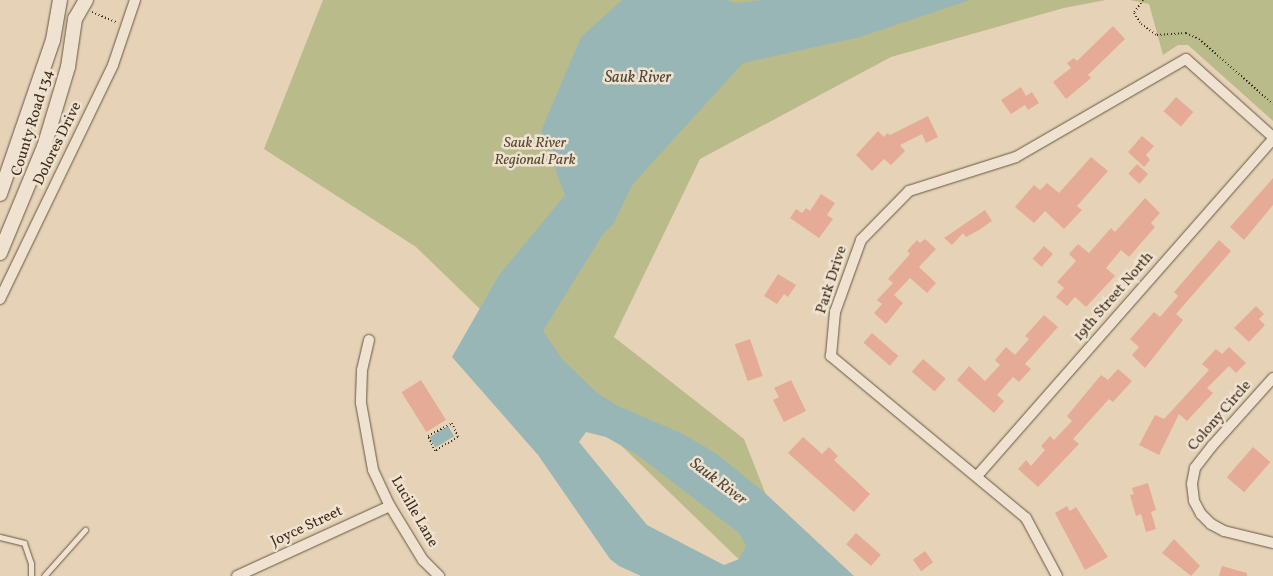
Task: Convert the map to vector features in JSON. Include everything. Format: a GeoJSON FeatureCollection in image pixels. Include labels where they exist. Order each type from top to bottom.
{"type":"FeatureCollection","features":[{"type":"Feature","properties":{"kind":"street","name":"County Road 134"},"geometry":{"type":"LineString","coordinates":[[0,194],[53,40],[60,0]]}},
{"type":"Feature","properties":{"kind":"street","name":"Dolores Drive"},"geometry":{"type":"LineString","coordinates":[[0,298],[113,65],[135,0]]}},
{"type":"Feature","properties":{"kind":"street","name":"County Road 134"},"geometry":{"type":"LineString","coordinates":[[0,253],[41,155],[68,67],[75,19],[89,6]]}},
{"type":"Feature","properties":{"kind":"street","name":"Park Drive"},"geometry":{"type":"LineString","coordinates":[[1057,576],[1026,518],[831,356],[834,312],[862,240],[909,191],[1016,157],[1186,59],[1273,138]]}},
{"type":"Feature","properties":{"kind":"street","name":"19th Street North"},"geometry":{"type":"LineString","coordinates":[[977,476],[1273,138]]}},
{"type":"Feature","properties":{"kind":"street","name":"Lucille Lane"},"geometry":{"type":"LineString","coordinates":[[369,340],[362,370],[364,433],[373,470],[390,506],[423,560],[439,576]]}},
{"type":"Feature","properties":{"kind":"street","name":"Colony Circle"},"geometry":{"type":"LineString","coordinates":[[1273,378],[1212,446],[1195,468],[1192,484],[1194,501],[1201,514],[1211,524],[1224,531],[1273,543]]}},
{"type":"Feature","properties":{"kind":"street","name":"Joyce Street"},"geometry":{"type":"LineString","coordinates":[[237,576],[390,506]]}},
{"type":"Feature","properties":{"kind":"lane"},"geometry":{"type":"LineString","coordinates":[[44,576],[85,530]]}},
{"type":"Feature","properties":{"kind":"lane"},"geometry":{"type":"LineString","coordinates":[[0,537],[24,543],[31,563],[31,576]]}},
{"type":"Feature","properties":{"kind":"path"},"geometry":{"type":"LineString","coordinates":[[1144,0],[1134,13],[1141,24],[1157,35],[1186,32],[1199,39],[1273,104]]}},
{"type":"Feature","properties":{"kind":"path"},"geometry":{"type":"LineString","coordinates":[[89,6],[127,26]]}},
{"type":"Feature","properties":{"kind":"path"},"geometry":{"type":"LineString","coordinates":[[452,423],[458,437],[435,451],[427,439],[452,423]]}},
{"type":"Feature","properties":{"kind":"green space","name":"Sauk River Regional Park"},"geometry":{"type":"Polygon","coordinates":[[[323,0],[1106,0],[1064,8],[891,57],[700,159],[614,337],[744,439],[768,500],[756,576],[416,247],[264,149],[323,0]]]}},
{"type":"Feature","properties":{"kind":"green space"},"geometry":{"type":"Polygon","coordinates":[[[1130,0],[1273,0],[1273,121],[1188,45],[1178,45],[1163,55],[1149,4],[1130,0]]]}},
{"type":"Feature","properties":{"kind":"water","name":"Sauk River"},"geometry":{"type":"Polygon","coordinates":[[[622,0],[727,0],[736,3],[762,0],[970,0],[860,37],[743,63],[632,185],[614,223],[603,234],[543,331],[562,359],[595,391],[616,405],[683,434],[717,454],[765,493],[854,576],[641,576],[619,566],[610,559],[538,455],[452,357],[499,275],[565,195],[541,131],[581,37],[622,0]],[[586,432],[579,442],[647,525],[724,565],[739,559],[746,546],[739,533],[636,454],[606,437],[586,432]]]}},
{"type":"Feature","properties":{"kind":"water"},"geometry":{"type":"Polygon","coordinates":[[[448,426],[454,436],[435,448],[429,437],[448,426]]]}},
{"type":"Feature","properties":{"kind":"building"},"geometry":{"type":"Polygon","coordinates":[[[1113,26],[1125,39],[1088,75],[1091,78],[1066,99],[1053,82],[1071,68],[1067,63],[1074,58],[1077,61],[1113,26]]]}},
{"type":"Feature","properties":{"kind":"building"},"geometry":{"type":"Polygon","coordinates":[[[1021,87],[1026,96],[1032,92],[1039,103],[1028,110],[1025,105],[1011,114],[1001,100],[1021,87]]]}},
{"type":"Feature","properties":{"kind":"building"},"geometry":{"type":"Polygon","coordinates":[[[1176,97],[1193,112],[1181,126],[1164,111],[1176,97]]]}},
{"type":"Feature","properties":{"kind":"building"},"geometry":{"type":"Polygon","coordinates":[[[928,116],[938,137],[926,143],[922,134],[900,145],[905,151],[891,165],[884,159],[872,171],[856,155],[878,131],[884,137],[887,133],[890,135],[928,116]]]}},
{"type":"Feature","properties":{"kind":"building"},"geometry":{"type":"Polygon","coordinates":[[[1142,136],[1154,146],[1146,155],[1150,160],[1144,167],[1128,152],[1142,136]]]}},
{"type":"Feature","properties":{"kind":"building"},"geometry":{"type":"Polygon","coordinates":[[[1091,157],[1108,171],[1077,206],[1082,210],[1064,229],[1045,211],[1034,223],[1015,207],[1034,185],[1040,190],[1047,183],[1059,193],[1091,157]]]}},
{"type":"Feature","properties":{"kind":"building"},"geometry":{"type":"Polygon","coordinates":[[[1137,164],[1148,174],[1139,184],[1128,174],[1137,164]]]}},
{"type":"Feature","properties":{"kind":"building"},"geometry":{"type":"Polygon","coordinates":[[[1273,178],[1273,205],[1244,240],[1230,227],[1273,178]]]}},
{"type":"Feature","properties":{"kind":"building"},"geometry":{"type":"Polygon","coordinates":[[[821,194],[835,203],[827,215],[833,219],[819,238],[790,218],[796,209],[802,213],[806,208],[810,211],[821,194]]]}},
{"type":"Feature","properties":{"kind":"building"},"geometry":{"type":"Polygon","coordinates":[[[1145,198],[1160,213],[1151,223],[1155,227],[1129,257],[1121,250],[1106,268],[1115,276],[1086,307],[1075,297],[1067,306],[1056,297],[1064,288],[1057,282],[1076,261],[1069,254],[1078,244],[1089,253],[1111,228],[1115,232],[1145,198]]]}},
{"type":"Feature","properties":{"kind":"building"},"geometry":{"type":"Polygon","coordinates":[[[985,210],[992,221],[979,230],[966,237],[963,233],[952,245],[944,238],[985,210]]]}},
{"type":"Feature","properties":{"kind":"building"},"geometry":{"type":"Polygon","coordinates":[[[925,239],[936,249],[919,267],[936,283],[927,293],[910,278],[894,295],[903,303],[886,324],[874,313],[882,304],[877,300],[893,283],[888,279],[910,254],[907,251],[917,240],[920,243],[925,239]]]}},
{"type":"Feature","properties":{"kind":"building"},"geometry":{"type":"Polygon","coordinates":[[[1219,240],[1231,251],[1176,314],[1183,320],[1145,368],[1132,355],[1139,347],[1130,339],[1154,312],[1160,317],[1178,296],[1174,292],[1219,240]]]}},
{"type":"Feature","properties":{"kind":"building"},"geometry":{"type":"Polygon","coordinates":[[[1044,246],[1053,254],[1042,267],[1033,259],[1044,246]]]}},
{"type":"Feature","properties":{"kind":"building"},"geometry":{"type":"Polygon","coordinates":[[[778,274],[796,285],[788,297],[784,294],[777,304],[764,296],[778,274]]]}},
{"type":"Feature","properties":{"kind":"building"},"geometry":{"type":"Polygon","coordinates":[[[1256,306],[1264,314],[1259,319],[1265,325],[1249,342],[1234,328],[1256,306]]]}},
{"type":"Feature","properties":{"kind":"building"},"geometry":{"type":"Polygon","coordinates":[[[1044,315],[1058,327],[1025,364],[1031,369],[1019,382],[1013,377],[997,395],[1004,401],[994,413],[957,380],[969,366],[985,381],[1000,365],[995,360],[1006,347],[1015,355],[1029,339],[1025,336],[1044,315]]]}},
{"type":"Feature","properties":{"kind":"building"},"geometry":{"type":"Polygon","coordinates":[[[872,333],[898,356],[890,366],[863,343],[872,333]]]}},
{"type":"Feature","properties":{"kind":"building"},"geometry":{"type":"Polygon","coordinates":[[[750,339],[763,376],[748,381],[735,344],[750,339]]]}},
{"type":"Feature","properties":{"kind":"building"},"geometry":{"type":"Polygon","coordinates":[[[1229,347],[1246,363],[1236,373],[1229,366],[1207,388],[1213,393],[1187,421],[1179,414],[1159,455],[1139,445],[1155,415],[1164,419],[1209,370],[1202,364],[1216,349],[1222,354],[1229,347]]]}},
{"type":"Feature","properties":{"kind":"building"},"geometry":{"type":"Polygon","coordinates":[[[923,359],[946,379],[934,392],[912,372],[923,359]]]}},
{"type":"Feature","properties":{"kind":"building"},"geometry":{"type":"Polygon","coordinates":[[[1118,369],[1132,381],[1113,402],[1109,399],[1073,439],[1079,444],[1038,487],[1018,469],[1026,460],[1031,466],[1045,450],[1041,446],[1050,436],[1054,440],[1072,421],[1067,416],[1101,375],[1108,380],[1118,369]]]}},
{"type":"Feature","properties":{"kind":"building"},"geometry":{"type":"Polygon","coordinates":[[[421,380],[446,420],[426,432],[401,392],[421,380]]]}},
{"type":"Feature","properties":{"kind":"building"},"geometry":{"type":"Polygon","coordinates":[[[791,380],[806,411],[784,422],[773,400],[779,397],[774,388],[791,380]]]}},
{"type":"Feature","properties":{"kind":"building"},"geometry":{"type":"Polygon","coordinates":[[[803,437],[822,454],[829,447],[838,456],[834,460],[870,494],[854,512],[788,453],[803,437]]]}},
{"type":"Feature","properties":{"kind":"building"},"geometry":{"type":"Polygon","coordinates":[[[1253,447],[1270,462],[1244,492],[1227,477],[1253,447]]]}},
{"type":"Feature","properties":{"kind":"building"},"geometry":{"type":"Polygon","coordinates":[[[1148,483],[1156,510],[1151,512],[1156,529],[1146,532],[1141,514],[1136,516],[1130,495],[1134,494],[1132,488],[1148,483]]]}},
{"type":"Feature","properties":{"kind":"building"},"geometry":{"type":"Polygon","coordinates":[[[1067,506],[1070,511],[1076,507],[1108,557],[1085,570],[1055,513],[1067,506]]]}},
{"type":"Feature","properties":{"kind":"building"},"geometry":{"type":"Polygon","coordinates":[[[856,533],[881,555],[871,566],[846,544],[856,533]]]}},
{"type":"Feature","properties":{"kind":"building"},"geometry":{"type":"Polygon","coordinates":[[[1174,539],[1200,566],[1191,576],[1162,553],[1174,539]]]}},
{"type":"Feature","properties":{"kind":"building"},"geometry":{"type":"Polygon","coordinates":[[[925,551],[933,562],[921,571],[913,560],[925,551]]]}},
{"type":"Feature","properties":{"kind":"building"},"geometry":{"type":"Polygon","coordinates":[[[1222,566],[1247,573],[1247,576],[1219,576],[1222,566]]]}}]}
